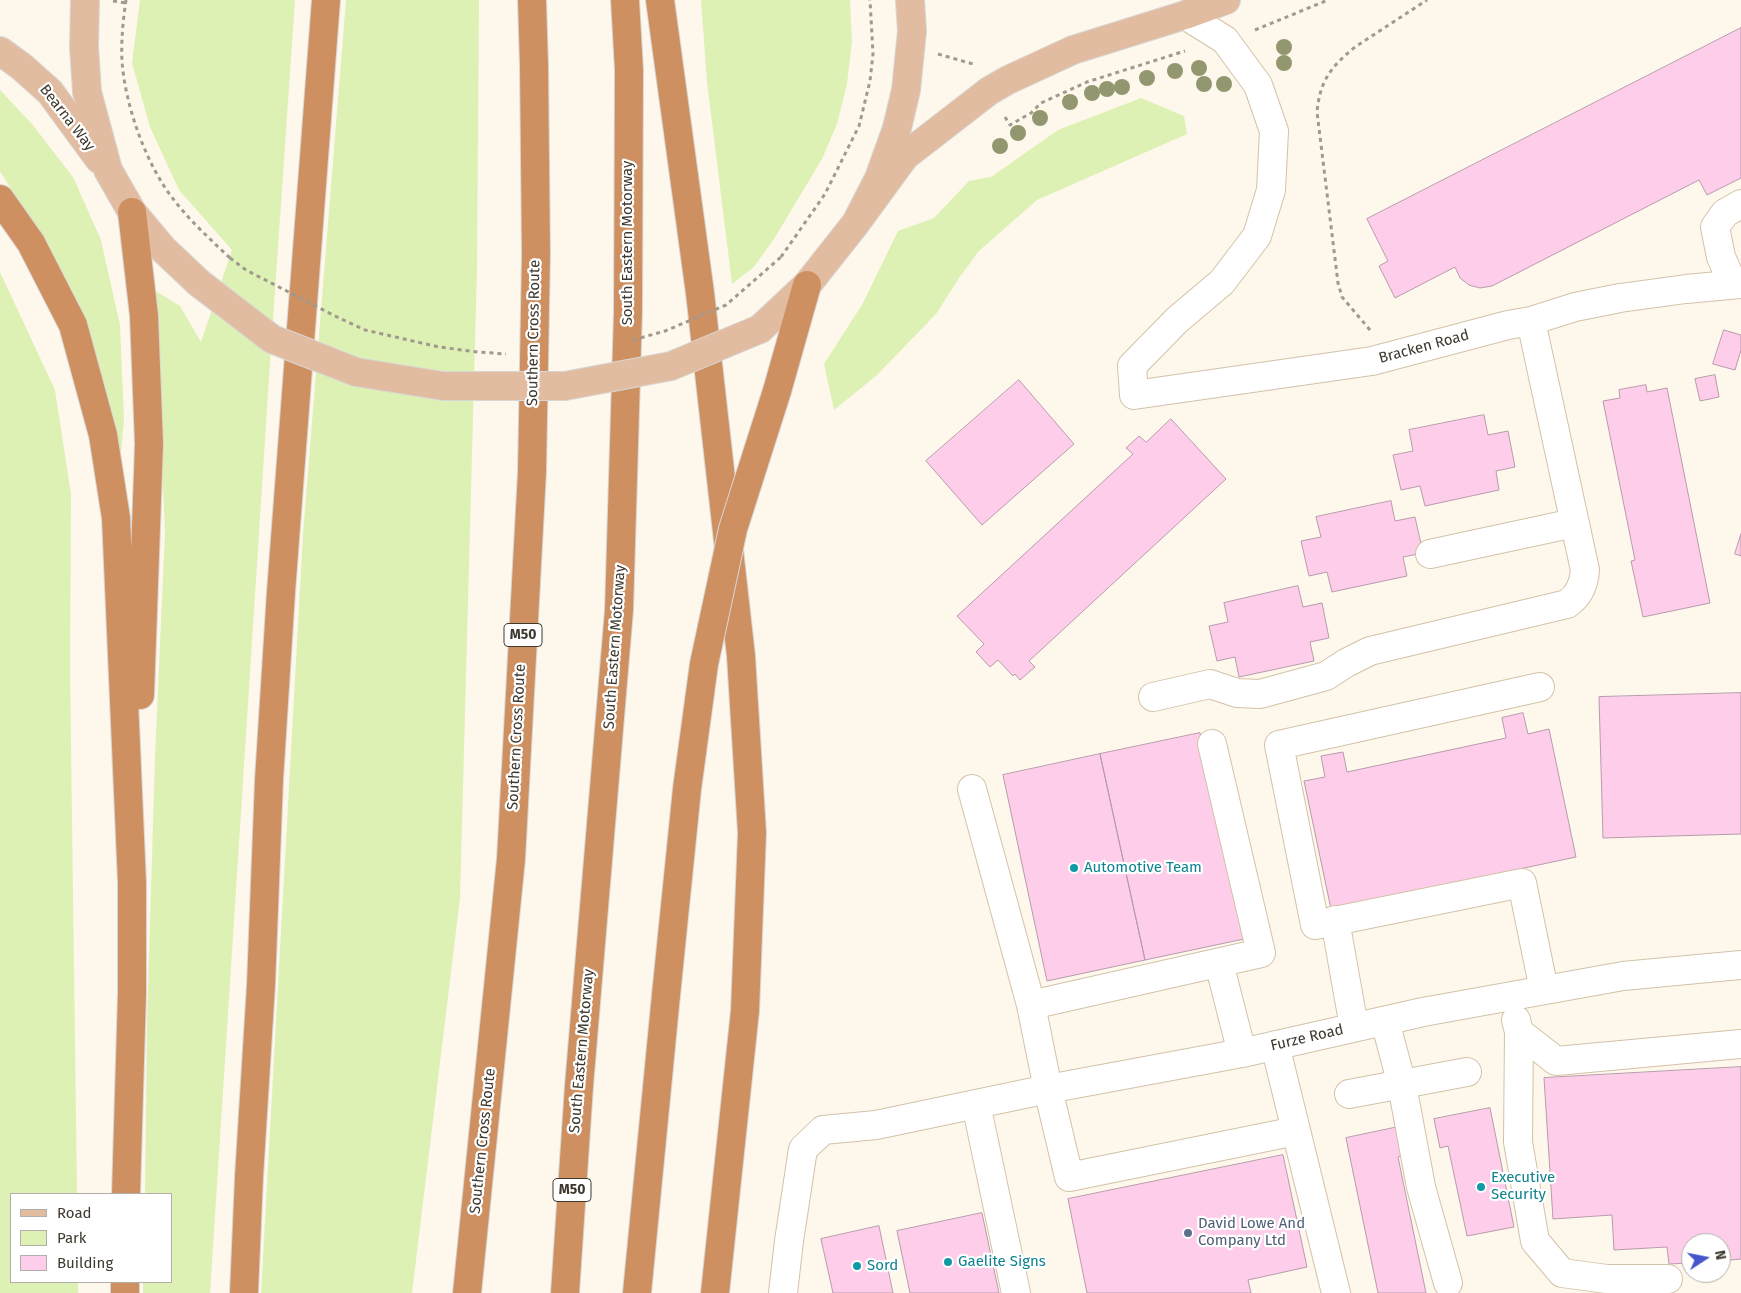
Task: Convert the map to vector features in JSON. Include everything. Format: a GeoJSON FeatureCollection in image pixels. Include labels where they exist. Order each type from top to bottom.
{"type":"FeatureCollection","features":[{"type":"Feature","properties":{"kind":"highway"},"geometry":{"type":"LineString","coordinates":[[244,1293],[248,1177],[261,985],[271,740],[326,0]]}},
{"type":"Feature","properties":{"kind":"highway","name":"Southern Cross Route"},"geometry":{"type":"LineString","coordinates":[[467,1293],[511,859],[531,482],[536,254],[532,0]]}},
{"type":"Feature","properties":{"kind":"highway","name":"South Eastern Motorway"},"geometry":{"type":"LineString","coordinates":[[565,1293],[579,1086],[619,610],[628,312],[629,70],[625,0]]}},
{"type":"Feature","properties":{"kind":"highway"},"geometry":{"type":"LineString","coordinates":[[660,0],[700,293],[739,636],[752,833],[745,1011],[715,1293]]}},
{"type":"Feature","properties":{"kind":"highway"},"geometry":{"type":"LineString","coordinates":[[0,199],[31,244],[73,325],[103,435],[116,518],[132,883]]}},
{"type":"Feature","properties":{"kind":"highway"},"geometry":{"type":"LineString","coordinates":[[126,1193],[132,992],[132,883],[149,444],[144,316],[132,212]]}},
{"type":"Feature","properties":{"kind":"highway"},"geometry":{"type":"LineString","coordinates":[[637,1293],[687,789],[704,664],[733,529],[777,391],[807,285]]}},
{"type":"Feature","properties":{"kind":"main road"},"geometry":{"type":"LineString","coordinates":[[86,0],[84,47],[87,92],[108,170],[132,212],[163,249],[199,283],[272,339],[356,372],[443,386],[565,386],[671,366],[760,329],[807,285],[856,223],[904,156],[989,91],[1008,80],[1073,50],[1185,15],[1226,0]]}},
{"type":"Feature","properties":{"kind":"main road"},"geometry":{"type":"LineString","coordinates":[[856,223],[879,178],[897,128],[906,90],[910,54],[912,31],[910,0]]}},
{"type":"Feature","properties":{"kind":"main road","name":"Bearna Way"},"geometry":{"type":"LineString","coordinates":[[0,51],[22,67],[50,92],[108,170]]}},
{"type":"Feature","properties":{"kind":"street"},"geometry":{"type":"LineString","coordinates":[[1185,15],[1224,40]]}},
{"type":"Feature","properties":{"kind":"street","name":"Bracken Road"},"geometry":{"type":"LineString","coordinates":[[1224,40],[1258,86],[1274,131],[1271,190],[1257,236],[1222,282],[1177,320],[1132,366],[1134,395],[1372,361],[1508,325],[1531,321],[1575,307],[1620,298],[1737,284]]}},
{"type":"Feature","properties":{"kind":"street"},"geometry":{"type":"LineString","coordinates":[[1737,284],[1721,257],[1715,227],[1725,213],[1741,204]]}},
{"type":"Feature","properties":{"kind":"street"},"geometry":{"type":"LineString","coordinates":[[1153,697],[1210,684],[1237,693],[1260,694],[1326,676],[1370,651],[1566,604],[1574,600],[1584,582],[1585,570],[1531,321]]}},
{"type":"Feature","properties":{"kind":"street"},"geometry":{"type":"LineString","coordinates":[[1430,554],[1574,523]]}},
{"type":"Feature","properties":{"kind":"street"},"geometry":{"type":"LineString","coordinates":[[1540,687],[1279,745],[1316,924],[1522,883],[1544,990]]}},
{"type":"Feature","properties":{"kind":"street"},"geometry":{"type":"LineString","coordinates":[[1031,1005],[1261,953],[1212,744]]}},
{"type":"Feature","properties":{"kind":"street"},"geometry":{"type":"LineString","coordinates":[[972,789],[1031,1005],[1048,1090],[1069,1177],[1296,1131]]}},
{"type":"Feature","properties":{"kind":"street"},"geometry":{"type":"LineString","coordinates":[[1335,920],[1354,1027]]}},
{"type":"Feature","properties":{"kind":"street"},"geometry":{"type":"LineString","coordinates":[[1219,963],[1242,1053]]}},
{"type":"Feature","properties":{"kind":"street","name":"Furze Road"},"geometry":{"type":"LineString","coordinates":[[783,1293],[803,1149],[824,1130],[876,1125],[1242,1053],[1354,1027],[1544,990],[1623,976],[1741,965]]}},
{"type":"Feature","properties":{"kind":"street"},"geometry":{"type":"LineString","coordinates":[[1511,996],[1519,1032],[1518,1142],[1535,1241],[1562,1273],[1607,1279],[1668,1279]]}},
{"type":"Feature","properties":{"kind":"street"},"geometry":{"type":"LineString","coordinates":[[1386,1021],[1402,1085],[1421,1187],[1448,1283]]}},
{"type":"Feature","properties":{"kind":"street"},"geometry":{"type":"LineString","coordinates":[[1519,1032],[1556,1061],[1741,1044]]}},
{"type":"Feature","properties":{"kind":"street"},"geometry":{"type":"LineString","coordinates":[[1275,1045],[1336,1293]]}},
{"type":"Feature","properties":{"kind":"street"},"geometry":{"type":"LineString","coordinates":[[1349,1094],[1467,1072]]}},
{"type":"Feature","properties":{"kind":"street"},"geometry":{"type":"LineString","coordinates":[[976,1104],[1016,1293]]}},
{"type":"Feature","properties":{"kind":"path"},"geometry":{"type":"LineString","coordinates":[[126,0],[122,62],[129,100],[139,137],[154,169],[173,198],[197,227],[230,258],[246,270],[365,330],[439,347],[512,354]]}},
{"type":"Feature","properties":{"kind":"path"},"geometry":{"type":"LineString","coordinates":[[631,341],[665,331],[726,305],[781,257],[825,194],[859,126],[870,81],[872,54],[870,0]]}},
{"type":"Feature","properties":{"kind":"path"},"geometry":{"type":"LineString","coordinates":[[872,54],[939,54],[972,64],[1010,125],[1031,113],[1041,103],[1087,82],[1133,66],[1273,24],[1328,0]]}},
{"type":"Feature","properties":{"kind":"path"},"geometry":{"type":"LineString","coordinates":[[1377,334],[1368,329],[1342,297],[1338,283],[1317,112],[1318,94],[1333,68],[1355,47],[1427,0]]}},
{"type":"Feature","properties":{"kind":"green space"},"geometry":{"type":"Polygon","coordinates":[[[140,0],[295,0],[210,1293],[143,1293],[143,1283],[172,1283],[172,1193],[145,1193],[147,1023],[155,757],[165,532],[154,290],[180,306],[201,342],[232,250],[179,190],[150,127],[132,63],[140,0]]]}},
{"type":"Feature","properties":{"kind":"green space"},"geometry":{"type":"Polygon","coordinates":[[[346,0],[479,0],[477,269],[460,898],[412,1293],[261,1293],[303,534],[346,0]]]}},
{"type":"Feature","properties":{"kind":"green space"},"geometry":{"type":"Polygon","coordinates":[[[701,0],[850,0],[852,41],[847,84],[837,124],[822,159],[774,239],[754,267],[732,284],[707,82],[701,0]]]}},
{"type":"Feature","properties":{"kind":"green space"},"geometry":{"type":"Polygon","coordinates":[[[0,90],[32,124],[73,177],[101,240],[120,325],[124,419],[121,453],[53,258],[0,171],[0,90]]]}},
{"type":"Feature","properties":{"kind":"green space"},"geometry":{"type":"Polygon","coordinates":[[[1141,98],[1184,116],[1187,134],[1037,200],[979,251],[936,314],[877,375],[834,410],[824,364],[863,303],[898,231],[934,218],[969,181],[991,177],[1058,130],[1141,98]]]}},
{"type":"Feature","properties":{"kind":"green space"},"geometry":{"type":"Polygon","coordinates":[[[0,272],[55,390],[71,494],[70,667],[77,1193],[10,1193],[10,1283],[78,1283],[78,1293],[0,1293],[0,272]]]}},
{"type":"Feature","properties":{"kind":"building"},"geometry":{"type":"Polygon","coordinates":[[[1741,28],[1741,178],[1707,195],[1699,180],[1492,286],[1480,288],[1469,285],[1460,278],[1455,267],[1395,298],[1379,266],[1388,261],[1367,219],[1741,28]]]}},
{"type":"Feature","properties":{"kind":"building"},"geometry":{"type":"Polygon","coordinates":[[[1724,330],[1741,335],[1741,350],[1735,370],[1713,364],[1724,330]]]}},
{"type":"Feature","properties":{"kind":"building"},"geometry":{"type":"Polygon","coordinates":[[[1715,375],[1719,397],[1700,401],[1695,379],[1715,375]]]}},
{"type":"Feature","properties":{"kind":"building"},"geometry":{"type":"Polygon","coordinates":[[[1019,380],[1074,444],[982,525],[926,461],[1019,380]]]}},
{"type":"Feature","properties":{"kind":"building"},"geometry":{"type":"Polygon","coordinates":[[[1646,385],[1647,392],[1667,388],[1710,603],[1643,617],[1631,561],[1635,560],[1603,401],[1620,398],[1619,390],[1646,385]]]}},
{"type":"Feature","properties":{"kind":"building"},"geometry":{"type":"Polygon","coordinates":[[[1484,415],[1488,435],[1508,431],[1515,467],[1496,471],[1499,490],[1425,506],[1420,486],[1401,490],[1393,455],[1413,451],[1409,430],[1484,415]]]}},
{"type":"Feature","properties":{"kind":"building"},"geometry":{"type":"Polygon","coordinates":[[[1171,419],[1226,479],[1029,661],[1035,667],[1020,680],[1015,674],[1013,676],[998,660],[990,667],[976,652],[984,644],[957,616],[1133,454],[1126,448],[1139,436],[1146,442],[1171,419]]]}},
{"type":"Feature","properties":{"kind":"building"},"geometry":{"type":"Polygon","coordinates":[[[1391,501],[1395,521],[1415,517],[1423,553],[1403,557],[1407,576],[1332,592],[1327,572],[1309,576],[1301,541],[1321,537],[1316,517],[1391,501]]]}},
{"type":"Feature","properties":{"kind":"building"},"geometry":{"type":"Polygon","coordinates":[[[1741,534],[1741,556],[1735,554],[1741,534]]]}},
{"type":"Feature","properties":{"kind":"building"},"geometry":{"type":"Polygon","coordinates":[[[1298,586],[1303,607],[1322,603],[1329,638],[1310,642],[1314,661],[1239,677],[1235,657],[1217,661],[1209,626],[1228,622],[1224,603],[1298,586]]]}},
{"type":"Feature","properties":{"kind":"building"},"geometry":{"type":"Polygon","coordinates":[[[1741,693],[1741,834],[1603,838],[1599,697],[1741,693]]]}},
{"type":"Feature","properties":{"kind":"building"},"geometry":{"type":"Polygon","coordinates":[[[1523,713],[1528,734],[1549,729],[1576,857],[1331,909],[1304,781],[1325,777],[1321,756],[1343,752],[1347,772],[1506,738],[1502,718],[1523,713]]]}},
{"type":"Feature","properties":{"kind":"building"},"geometry":{"type":"Polygon","coordinates":[[[1200,733],[1244,939],[1145,960],[1100,754],[1200,733]]]}},
{"type":"Feature","properties":{"kind":"building","name":"Automotive Team"},"geometry":{"type":"Polygon","coordinates":[[[1100,754],[1145,960],[1047,981],[1003,775],[1100,754]]]}},
{"type":"Feature","properties":{"kind":"building"},"geometry":{"type":"Polygon","coordinates":[[[1741,1067],[1741,1259],[1731,1260],[1731,1233],[1681,1233],[1681,1263],[1669,1264],[1667,1247],[1614,1250],[1612,1215],[1553,1219],[1544,1078],[1741,1067]]]}},
{"type":"Feature","properties":{"kind":"building","name":"Executive Security"},"geometry":{"type":"Polygon","coordinates":[[[1490,1108],[1514,1227],[1467,1236],[1448,1146],[1440,1148],[1434,1119],[1490,1108]]]}},
{"type":"Feature","properties":{"kind":"building"},"geometry":{"type":"Polygon","coordinates":[[[1403,1126],[1409,1154],[1398,1157],[1426,1293],[1378,1293],[1346,1138],[1403,1126]]]}},
{"type":"Feature","properties":{"kind":"building","name":"David Lowe And Company Ltd"},"geometry":{"type":"Polygon","coordinates":[[[1283,1155],[1307,1267],[1248,1280],[1251,1293],[1087,1293],[1068,1199],[1283,1155]]]}},
{"type":"Feature","properties":{"kind":"building","name":"Gaelite Signs"},"geometry":{"type":"Polygon","coordinates":[[[982,1213],[999,1293],[910,1293],[897,1231],[982,1213]]]}},
{"type":"Feature","properties":{"kind":"building","name":"Sord"},"geometry":{"type":"Polygon","coordinates":[[[879,1226],[893,1293],[833,1293],[821,1239],[879,1226]]]}},
{"type":"Feature","properties":{"kind":"place","name":"Automotive Team"},"geometry":{"type":"Point","coordinates":[1074,868]}},
{"type":"Feature","properties":{"kind":"place","name":"Executive Security"},"geometry":{"type":"Point","coordinates":[1481,1187]}},
{"type":"Feature","properties":{"kind":"place","name":"David Lowe And Company Ltd"},"geometry":{"type":"Point","coordinates":[1188,1233]}},
{"type":"Feature","properties":{"kind":"place","name":"Gaelite Signs"},"geometry":{"type":"Point","coordinates":[948,1262]}},
{"type":"Feature","properties":{"kind":"place","name":"Sord"},"geometry":{"type":"Point","coordinates":[857,1266]}}]}
